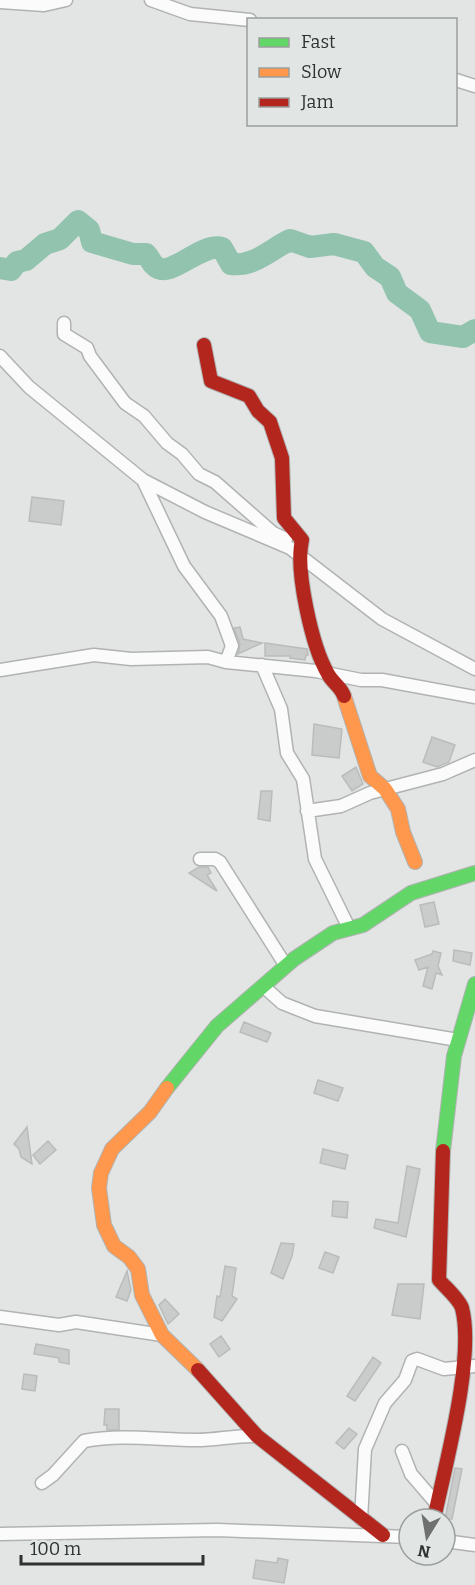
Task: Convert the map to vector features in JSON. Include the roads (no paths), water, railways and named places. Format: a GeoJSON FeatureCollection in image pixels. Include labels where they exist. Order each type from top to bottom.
{"type":"FeatureCollection","features":[{"type":"Feature","properties":{"kind":"street"},"geometry":{"type":"LineString","coordinates":[[0,2],[44,5],[66,0]]}},
{"type":"Feature","properties":{"kind":"street"},"geometry":{"type":"LineString","coordinates":[[151,0],[190,14],[247,20]]}},
{"type":"Feature","properties":{"kind":"street"},"geometry":{"type":"LineString","coordinates":[[457,80],[475,86]]}},
{"type":"Feature","properties":{"kind":"street"},"geometry":{"type":"LineString","coordinates":[[64,323],[64,334],[87,348],[90,356],[125,404],[144,416],[167,443],[182,454],[199,474],[215,482],[273,533],[289,541],[299,553],[382,619],[475,669]]}},
{"type":"Feature","properties":{"kind":"street"},"geometry":{"type":"LineString","coordinates":[[204,345],[211,381],[249,396],[275,431],[282,458],[281,483],[284,518],[302,540],[299,553],[305,606],[328,674],[342,690],[370,776],[385,789],[398,809],[403,832],[415,862]]}},
{"type":"Feature","properties":{"kind":"street"},"geometry":{"type":"LineString","coordinates":[[0,357],[29,387],[143,480],[205,512],[299,553]]}},
{"type":"Feature","properties":{"kind":"street"},"geometry":{"type":"LineString","coordinates":[[143,480],[184,566],[221,616],[231,646],[226,662]]}},
{"type":"Feature","properties":{"kind":"street"},"geometry":{"type":"LineString","coordinates":[[0,670],[94,655],[131,659],[208,657],[226,662],[361,680],[387,680],[475,697]]}},
{"type":"Feature","properties":{"kind":"street"},"geometry":{"type":"LineString","coordinates":[[262,665],[280,709],[287,753],[303,779],[315,859],[349,928]]}},
{"type":"Feature","properties":{"kind":"street"},"geometry":{"type":"LineString","coordinates":[[307,811],[341,806],[385,789],[443,774],[475,760]]}},
{"type":"Feature","properties":{"kind":"street"},"geometry":{"type":"LineString","coordinates":[[200,859],[214,859],[220,862],[286,966]]}},
{"type":"Feature","properties":{"kind":"street"},"geometry":{"type":"LineString","coordinates":[[383,1535],[257,1436],[218,1390],[162,1335],[142,1295],[138,1269],[129,1257],[114,1246],[104,1225],[99,1188],[101,1173],[112,1149],[150,1112],[196,1049],[217,1026],[286,966],[333,933],[363,925],[411,893],[475,873]]}},
{"type":"Feature","properties":{"kind":"street"},"geometry":{"type":"LineString","coordinates":[[436,1507],[470,1366],[466,1317],[462,1306],[439,1280],[442,1152],[450,1076],[475,984]]}},
{"type":"Feature","properties":{"kind":"street"},"geometry":{"type":"LineString","coordinates":[[263,986],[282,1003],[315,1016],[458,1040]]}},
{"type":"Feature","properties":{"kind":"street"},"geometry":{"type":"LineString","coordinates":[[0,1317],[58,1325],[86,1323],[162,1335]]}},
{"type":"Feature","properties":{"kind":"street"},"geometry":{"type":"LineString","coordinates":[[361,1519],[365,1449],[385,1403],[405,1380],[411,1361],[417,1359],[444,1369],[470,1366]]}},
{"type":"Feature","properties":{"kind":"street"},"geometry":{"type":"LineString","coordinates":[[42,1483],[53,1476],[84,1441],[135,1437],[195,1440],[232,1435],[257,1436]]}},
{"type":"Feature","properties":{"kind":"street"},"geometry":{"type":"LineString","coordinates":[[402,1452],[411,1474],[436,1503]]}},
{"type":"Feature","properties":{"kind":"street"},"geometry":{"type":"LineString","coordinates":[[0,1534],[217,1530],[397,1536]]}},
{"type":"Feature","properties":{"kind":"street"},"geometry":{"type":"LineString","coordinates":[[457,1543],[475,1545]]}},
{"type":"Feature","properties":{"kind":"waterway"},"geometry":{"type":"LineString","coordinates":[[0,268],[11,270],[17,262],[26,260],[45,244],[60,239],[78,221],[89,230],[92,242],[133,254],[146,254],[154,265],[161,269],[177,265],[205,250],[214,248],[222,248],[231,264],[239,264],[255,260],[290,240],[310,247],[334,244],[364,252],[375,267],[390,277],[397,293],[420,310],[430,332],[463,337],[475,330]]}}]}
